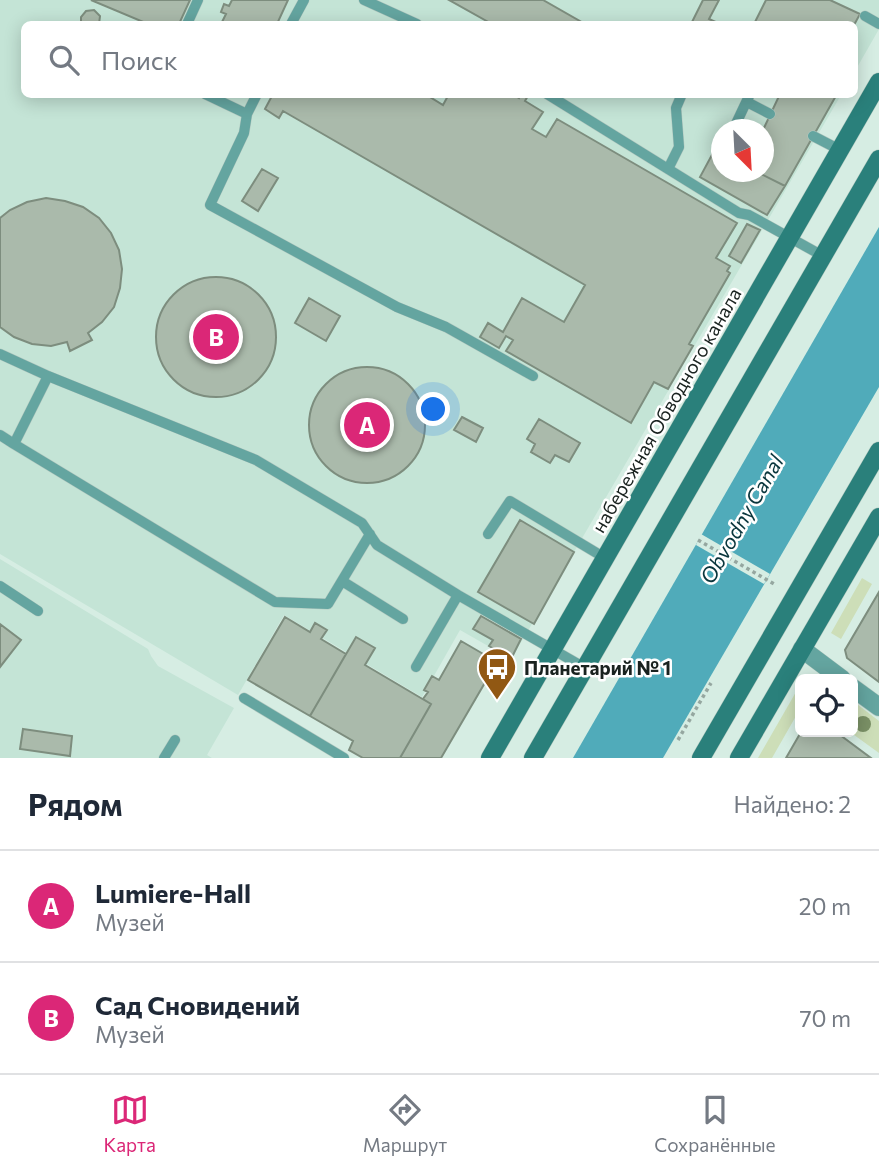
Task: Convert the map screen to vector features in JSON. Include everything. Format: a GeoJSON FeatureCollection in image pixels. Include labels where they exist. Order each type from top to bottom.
{"type":"FeatureCollection","features":[{"type":"Feature","properties":{"kind":"main road","name":"набережная Обводного канала"},"geometry":{"type":"LineString","coordinates":[[489,758],[879,82]]}},
{"type":"Feature","properties":{"kind":"main road"},"geometry":{"type":"LineString","coordinates":[[533,758],[879,159]]}},
{"type":"Feature","properties":{"kind":"main road"},"geometry":{"type":"LineString","coordinates":[[701,758],[879,451]]}},
{"type":"Feature","properties":{"kind":"main road"},"geometry":{"type":"LineString","coordinates":[[739,758],[879,517]]}},
{"type":"Feature","properties":{"kind":"street"},"geometry":{"type":"LineString","coordinates":[[802,649],[835,674]]}},
{"type":"Feature","properties":{"kind":"street"},"geometry":{"type":"LineString","coordinates":[[858,691],[879,706]]}},
{"type":"Feature","properties":{"kind":"lane"},"geometry":{"type":"LineString","coordinates":[[188,21],[198,0]]}},
{"type":"Feature","properties":{"kind":"lane"},"geometry":{"type":"LineString","coordinates":[[294,21],[304,0]]}},
{"type":"Feature","properties":{"kind":"lane"},"geometry":{"type":"LineString","coordinates":[[364,0],[410,21]]}},
{"type":"Feature","properties":{"kind":"lane"},"geometry":{"type":"LineString","coordinates":[[864,16],[879,24]]}},
{"type":"Feature","properties":{"kind":"lane"},"geometry":{"type":"LineString","coordinates":[[213,98],[247,114]]}},
{"type":"Feature","properties":{"kind":"lane"},"geometry":{"type":"LineString","coordinates":[[255,98],[247,114],[244,133],[210,205],[397,307],[446,327],[533,376]]}},
{"type":"Feature","properties":{"kind":"lane"},"geometry":{"type":"LineString","coordinates":[[553,98],[739,214],[749,215],[823,256]]}},
{"type":"Feature","properties":{"kind":"lane"},"geometry":{"type":"LineString","coordinates":[[668,170],[679,147],[676,108],[680,98]]}},
{"type":"Feature","properties":{"kind":"lane"},"geometry":{"type":"LineString","coordinates":[[738,119],[748,98],[770,114]]}},
{"type":"Feature","properties":{"kind":"lane"},"geometry":{"type":"LineString","coordinates":[[813,136],[840,150]]}},
{"type":"Feature","properties":{"kind":"lane"},"geometry":{"type":"LineString","coordinates":[[0,354],[256,460],[362,523],[377,545],[585,668]]}},
{"type":"Feature","properties":{"kind":"lane"},"geometry":{"type":"LineString","coordinates":[[14,444],[48,376]]}},
{"type":"Feature","properties":{"kind":"lane"},"geometry":{"type":"LineString","coordinates":[[0,435],[275,603],[328,604],[370,534]]}},
{"type":"Feature","properties":{"kind":"lane"},"geometry":{"type":"LineString","coordinates":[[488,534],[510,501],[605,558]]}},
{"type":"Feature","properties":{"kind":"lane"},"geometry":{"type":"LineString","coordinates":[[342,581],[403,619]]}},
{"type":"Feature","properties":{"kind":"lane"},"geometry":{"type":"LineString","coordinates":[[0,586],[38,611]]}},
{"type":"Feature","properties":{"kind":"lane"},"geometry":{"type":"LineString","coordinates":[[416,667],[458,595]]}},
{"type":"Feature","properties":{"kind":"lane"},"geometry":{"type":"LineString","coordinates":[[244,698],[344,758]]}},
{"type":"Feature","properties":{"kind":"lane"},"geometry":{"type":"LineString","coordinates":[[164,758],[175,740]]}},
{"type":"Feature","properties":{"kind":"path"},"geometry":{"type":"LineString","coordinates":[[698,540],[774,584]]}},
{"type":"Feature","properties":{"kind":"path"},"geometry":{"type":"LineString","coordinates":[[678,740],[711,683]]}},
{"type":"Feature","properties":{"kind":"shaded area"},"geometry":{"type":"Polygon","coordinates":[[[0,0],[879,0],[879,29],[858,66],[858,21],[21,21],[21,98],[839,98],[534,624],[511,659],[460,630],[422,697],[284,615],[238,695],[0,554],[0,0]]]}},
{"type":"Feature","properties":{"kind":"shaded area"},"geometry":{"type":"Polygon","coordinates":[[[0,559],[148,649],[158,666],[234,708],[207,755],[212,758],[0,758],[0,559]]]}},
{"type":"Feature","properties":{"kind":"shaded area"},"geometry":{"type":"Polygon","coordinates":[[[862,578],[872,584],[841,639],[831,633],[862,578]]]}},
{"type":"Feature","properties":{"kind":"shaded area"},"geometry":{"type":"Polygon","coordinates":[[[795,694],[795,718],[772,758],[758,758],[795,694]]]}},
{"type":"Feature","properties":{"kind":"shaded area"},"geometry":{"type":"Polygon","coordinates":[[[858,705],[879,721],[879,753],[857,737],[858,705]]]}},
{"type":"Feature","properties":{"kind":"water","name":"Obvodny Canal"},"geometry":{"type":"Polygon","coordinates":[[[879,227],[879,387],[663,758],[573,758],[879,227]]]}},
{"type":"Feature","properties":{"kind":"pier"},"geometry":{"type":"Polygon","coordinates":[[[701,534],[770,574],[764,584],[696,545],[701,534]]]}},
{"type":"Feature","properties":{"kind":"building"},"geometry":{"type":"Polygon","coordinates":[[[91,0],[190,0],[180,21],[141,21],[91,0]]]}},
{"type":"Feature","properties":{"kind":"building"},"geometry":{"type":"Polygon","coordinates":[[[232,0],[288,0],[278,21],[222,21],[226,14],[221,12],[224,4],[229,6],[232,0]]]}},
{"type":"Feature","properties":{"kind":"building"},"geometry":{"type":"Polygon","coordinates":[[[449,0],[543,0],[580,21],[487,21],[449,0]]]}},
{"type":"Feature","properties":{"kind":"building"},"geometry":{"type":"Polygon","coordinates":[[[703,0],[719,0],[709,19],[713,21],[692,21],[703,0]]]}},
{"type":"Feature","properties":{"kind":"building"},"geometry":{"type":"Polygon","coordinates":[[[766,0],[830,0],[860,14],[856,21],[756,21],[766,0]]]}},
{"type":"Feature","properties":{"kind":"building"},"geometry":{"type":"Polygon","coordinates":[[[94,10],[100,16],[99,21],[81,21],[86,11],[94,10]]]}},
{"type":"Feature","properties":{"kind":"building"},"geometry":{"type":"Polygon","coordinates":[[[271,98],[432,98],[443,105],[447,98],[527,98],[525,101],[543,112],[532,129],[546,137],[557,119],[737,223],[716,258],[730,266],[727,271],[730,273],[689,344],[693,346],[668,389],[654,382],[631,423],[506,351],[513,340],[506,336],[499,348],[480,337],[488,323],[503,332],[522,298],[564,322],[585,285],[283,111],[279,118],[265,109],[271,98]]]}},
{"type":"Feature","properties":{"kind":"building"},"geometry":{"type":"Polygon","coordinates":[[[778,98],[835,98],[785,186],[774,180],[774,119],[768,119],[778,98]]]}},
{"type":"Feature","properties":{"kind":"building"},"geometry":{"type":"Polygon","coordinates":[[[711,157],[711,182],[774,180],[785,186],[767,215],[700,177],[711,157]]]}},
{"type":"Feature","properties":{"kind":"building"},"geometry":{"type":"Polygon","coordinates":[[[262,169],[278,178],[258,211],[242,201],[262,169]]]}},
{"type":"Feature","properties":{"kind":"building"},"geometry":{"type":"Polygon","coordinates":[[[46,198],[83,207],[99,218],[111,233],[119,250],[122,269],[114,307],[102,322],[88,333],[92,340],[70,351],[67,342],[51,346],[32,344],[14,337],[0,327],[0,218],[27,202],[46,198]]]}},
{"type":"Feature","properties":{"kind":"building"},"geometry":{"type":"Polygon","coordinates":[[[747,224],[760,230],[741,263],[729,256],[747,224]]]}},
{"type":"Feature","properties":{"kind":"building"},"geometry":{"type":"Polygon","coordinates":[[[216,277],[239,281],[259,294],[272,314],[276,337],[272,360],[259,380],[239,393],[216,397],[193,393],[173,380],[160,360],[156,337],[160,314],[173,294],[193,281],[216,277]]]}},
{"type":"Feature","properties":{"kind":"building"},"geometry":{"type":"Polygon","coordinates":[[[309,298],[340,316],[326,341],[295,323],[309,298]]]}},
{"type":"Feature","properties":{"kind":"building"},"geometry":{"type":"Polygon","coordinates":[[[367,367],[389,372],[408,384],[420,403],[425,425],[420,447],[408,466],[389,478],[367,483],[345,478],[326,466],[314,447],[309,425],[314,403],[326,384],[345,372],[367,367]]]}},
{"type":"Feature","properties":{"kind":"building"},"geometry":{"type":"Polygon","coordinates":[[[462,417],[483,428],[476,442],[454,430],[462,417]]]}},
{"type":"Feature","properties":{"kind":"building"},"geometry":{"type":"Polygon","coordinates":[[[539,419],[580,443],[569,462],[555,455],[550,463],[531,452],[535,444],[527,439],[539,419]]]}},
{"type":"Feature","properties":{"kind":"building"},"geometry":{"type":"Polygon","coordinates":[[[520,520],[574,552],[534,624],[478,592],[520,520]]]}},
{"type":"Feature","properties":{"kind":"building"},"geometry":{"type":"Polygon","coordinates":[[[879,592],[879,682],[847,658],[845,650],[879,592]]]}},
{"type":"Feature","properties":{"kind":"building"},"geometry":{"type":"Polygon","coordinates":[[[481,616],[521,639],[511,659],[489,646],[493,640],[473,629],[481,616]]]}},
{"type":"Feature","properties":{"kind":"building"},"geometry":{"type":"Polygon","coordinates":[[[285,617],[310,632],[315,623],[327,630],[321,639],[346,654],[310,716],[248,680],[285,617]]]}},
{"type":"Feature","properties":{"kind":"building"},"geometry":{"type":"Polygon","coordinates":[[[0,624],[21,640],[0,667],[0,624]]]}},
{"type":"Feature","properties":{"kind":"building"},"geometry":{"type":"Polygon","coordinates":[[[356,637],[375,648],[365,665],[431,704],[400,758],[363,758],[349,750],[353,741],[310,716],[356,637]]]}},
{"type":"Feature","properties":{"kind":"building"},"geometry":{"type":"Polygon","coordinates":[[[461,641],[497,662],[441,758],[400,758],[431,704],[423,699],[428,692],[424,690],[432,676],[439,680],[461,641]]]}},
{"type":"Feature","properties":{"kind":"building"},"geometry":{"type":"Polygon","coordinates":[[[23,729],[72,736],[70,756],[20,749],[23,729]]]}},
{"type":"Feature","properties":{"kind":"building"},"geometry":{"type":"Polygon","coordinates":[[[798,737],[843,737],[871,758],[786,758],[798,737]]]}},
{"type":"Feature","properties":{"kind":"place","name":"Сад Сновидений"},"geometry":{"type":"Point","coordinates":[216,337]}},
{"type":"Feature","properties":{"kind":"place","name":"Lumiere-Hall"},"geometry":{"type":"Point","coordinates":[367,425]}},
{"type":"Feature","properties":{"kind":"place","name":"Планетарий № 1"},"geometry":{"type":"Point","coordinates":[497,701]}}]}
